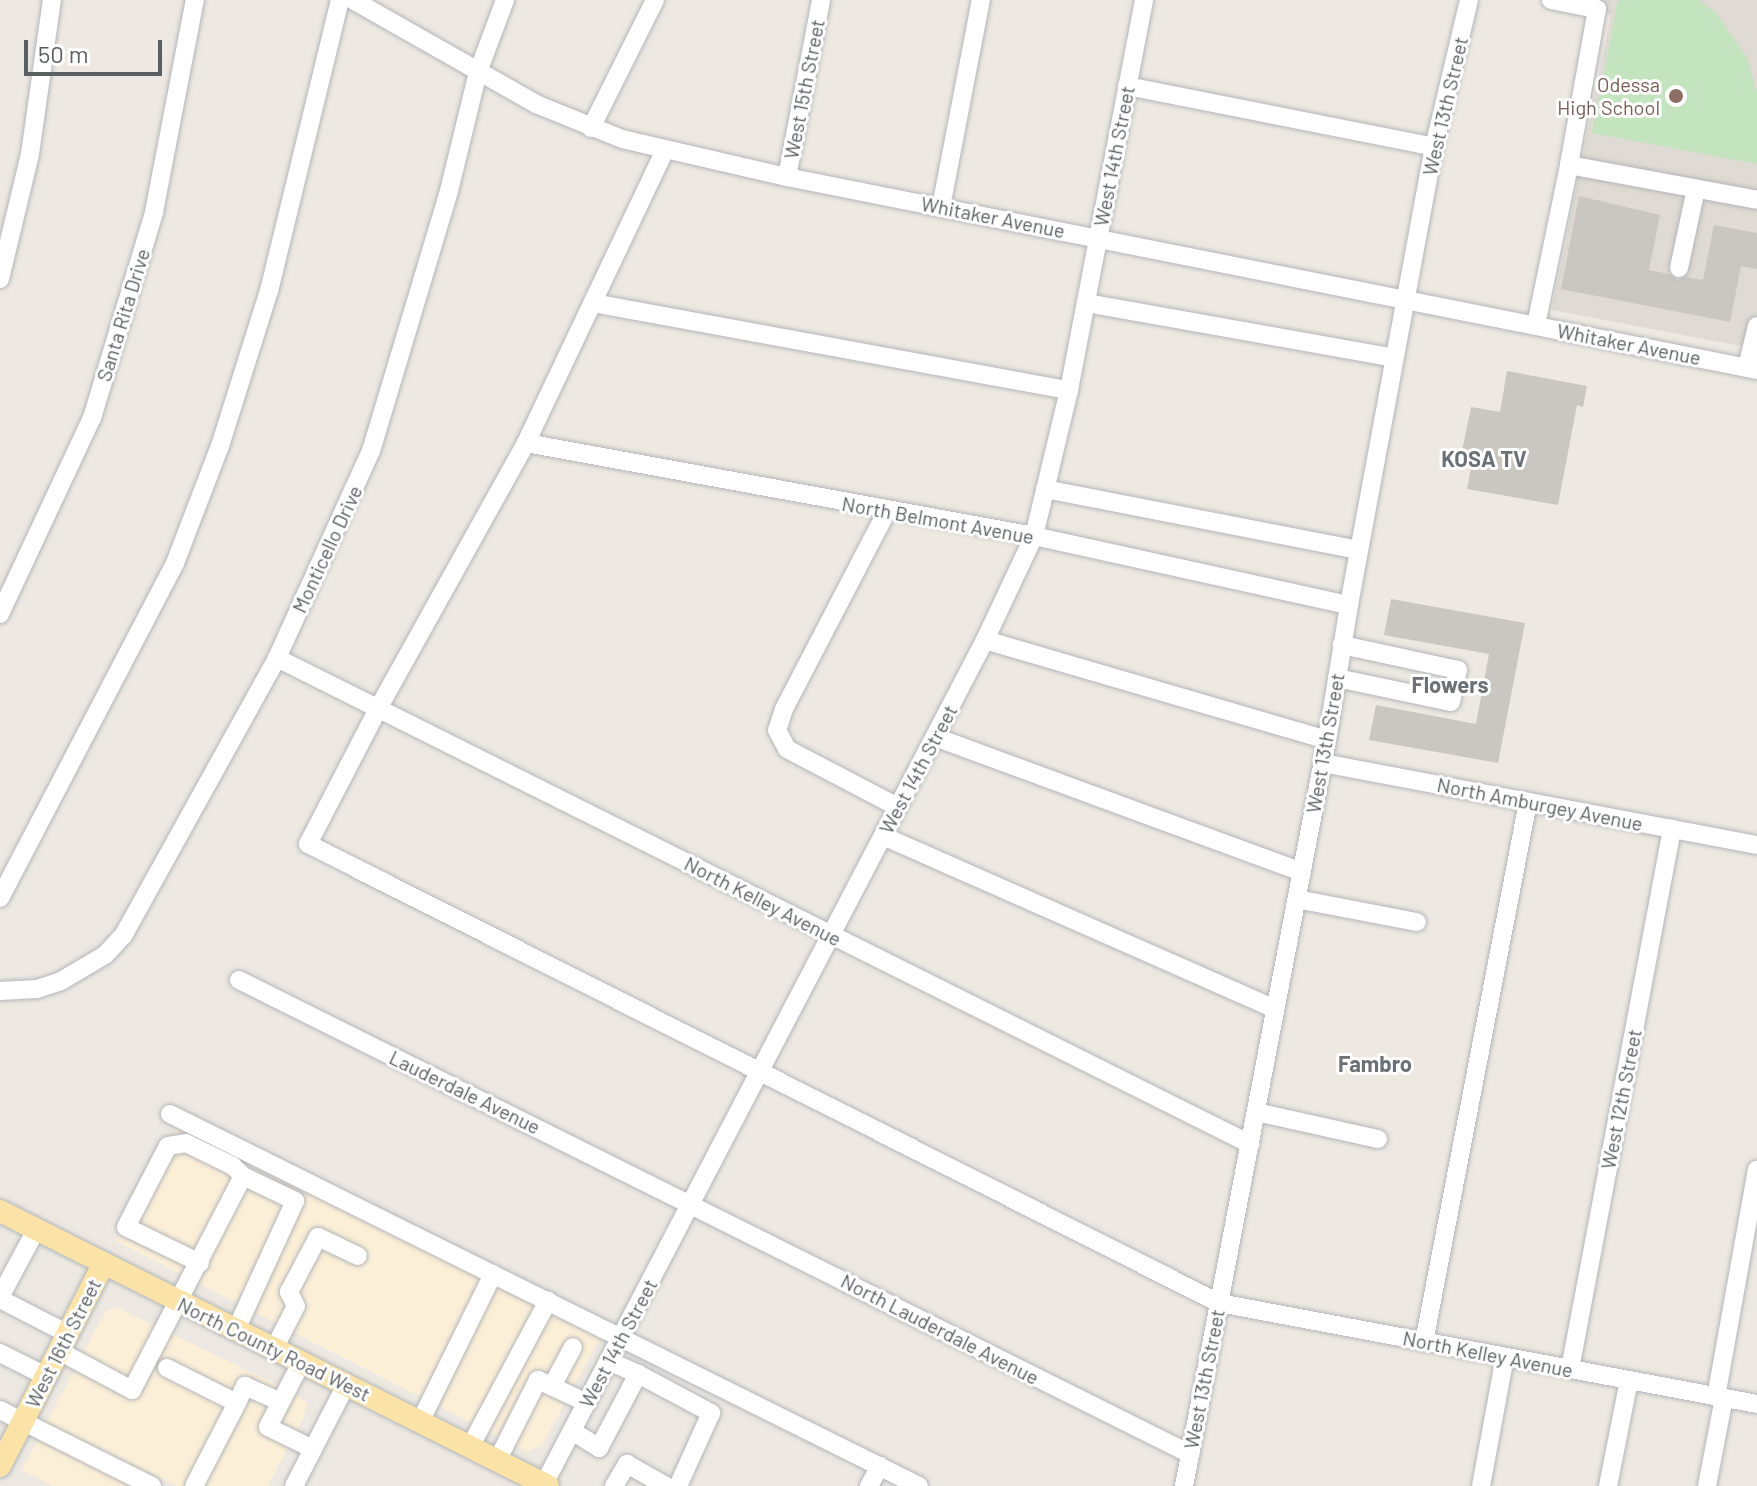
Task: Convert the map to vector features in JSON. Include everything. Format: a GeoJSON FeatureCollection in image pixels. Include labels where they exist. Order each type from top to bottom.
{"type":"FeatureCollection","features":[{"type":"Feature","properties":{"kind":"main road","name":"North County Road West"},"geometry":{"type":"LineString","coordinates":[[0,1211],[546,1485]]}},
{"type":"Feature","properties":{"kind":"main road","name":"West 16th Street"},"geometry":{"type":"LineString","coordinates":[[0,1466],[104,1263]]}},
{"type":"Feature","properties":{"kind":"street"},"geometry":{"type":"LineString","coordinates":[[0,279],[30,154],[52,0]]}},
{"type":"Feature","properties":{"kind":"street","name":"Santa Rita Drive"},"geometry":{"type":"LineString","coordinates":[[0,614],[92,418],[154,212],[195,0]]}},
{"type":"Feature","properties":{"kind":"street"},"geometry":{"type":"LineString","coordinates":[[0,898],[175,563],[198,504],[269,291],[340,0]]}},
{"type":"Feature","properties":{"kind":"street","name":"Whitaker Avenue"},"geometry":{"type":"LineString","coordinates":[[353,0],[536,104],[591,128],[665,150],[787,177],[1752,368]]}},
{"type":"Feature","properties":{"kind":"street","name":"Monticello Drive"},"geometry":{"type":"LineString","coordinates":[[0,991],[37,989],[61,981],[105,955],[123,936],[277,658],[371,451],[449,191],[478,72],[505,0]]}},
{"type":"Feature","properties":{"kind":"street"},"geometry":{"type":"LineString","coordinates":[[591,128],[655,0]]}},
{"type":"Feature","properties":{"kind":"street","name":"West 15th Street"},"geometry":{"type":"LineString","coordinates":[[787,177],[821,0]]}},
{"type":"Feature","properties":{"kind":"street"},"geometry":{"type":"LineString","coordinates":[[941,207],[981,0]]}},
{"type":"Feature","properties":{"kind":"street","name":"West 14th Street"},"geometry":{"type":"LineString","coordinates":[[546,1485],[985,640],[1034,536],[1069,390],[1144,0]]}},
{"type":"Feature","properties":{"kind":"street","name":"West 13th Street"},"geometry":{"type":"LineString","coordinates":[[1184,1486],[1323,763],[1349,605],[1434,147],[1469,0]]}},
{"type":"Feature","properties":{"kind":"street"},"geometry":{"type":"LineString","coordinates":[[1536,325],[1597,9],[1551,0]]}},
{"type":"Feature","properties":{"kind":"street"},"geometry":{"type":"LineString","coordinates":[[1127,86],[1434,147]]}},
{"type":"Feature","properties":{"kind":"street"},"geometry":{"type":"LineString","coordinates":[[378,709],[526,443],[665,150]]}},
{"type":"Feature","properties":{"kind":"street"},"geometry":{"type":"LineString","coordinates":[[1569,165],[1757,200]]}},
{"type":"Feature","properties":{"kind":"street"},"geometry":{"type":"LineString","coordinates":[[1679,268],[1696,189]]}},
{"type":"Feature","properties":{"kind":"street"},"geometry":{"type":"LineString","coordinates":[[593,303],[1069,390]]}},
{"type":"Feature","properties":{"kind":"street"},"geometry":{"type":"LineString","coordinates":[[1086,303],[1394,358]]}},
{"type":"Feature","properties":{"kind":"street"},"geometry":{"type":"LineString","coordinates":[[1752,368],[1757,326]]}},
{"type":"Feature","properties":{"kind":"street","name":"North Belmont Avenue"},"geometry":{"type":"LineString","coordinates":[[526,443],[1034,536],[1349,605]]}},
{"type":"Feature","properties":{"kind":"street"},"geometry":{"type":"LineString","coordinates":[[1045,489],[1359,550]]}},
{"type":"Feature","properties":{"kind":"street"},"geometry":{"type":"LineString","coordinates":[[887,511],[784,709],[777,730],[787,749],[898,807]]}},
{"type":"Feature","properties":{"kind":"street"},"geometry":{"type":"LineString","coordinates":[[985,640],[1327,740]]}},
{"type":"Feature","properties":{"kind":"street"},"geometry":{"type":"LineString","coordinates":[[1337,678],[1451,702],[1458,670],[1342,645]]}},
{"type":"Feature","properties":{"kind":"street","name":"North Kelley Avenue"},"geometry":{"type":"LineString","coordinates":[[277,658],[1250,1144]]}},
{"type":"Feature","properties":{"kind":"street","name":"North Kelley Avenue"},"geometry":{"type":"LineString","coordinates":[[378,709],[308,844],[759,1072],[1219,1303],[1757,1404]]}},
{"type":"Feature","properties":{"kind":"street"},"geometry":{"type":"LineString","coordinates":[[935,737],[1302,872]]}},
{"type":"Feature","properties":{"kind":"street","name":"North Amburgey Avenue"},"geometry":{"type":"LineString","coordinates":[[1323,763],[1757,845]]}},
{"type":"Feature","properties":{"kind":"street"},"geometry":{"type":"LineString","coordinates":[[1424,1342],[1528,802]]}},
{"type":"Feature","properties":{"kind":"street","name":"West 12th Street"},"geometry":{"type":"LineString","coordinates":[[1570,1369],[1672,829]]}},
{"type":"Feature","properties":{"kind":"street"},"geometry":{"type":"LineString","coordinates":[[883,836],[1275,1009]]}},
{"type":"Feature","properties":{"kind":"street"},"geometry":{"type":"LineString","coordinates":[[1297,899],[1417,922]]}},
{"type":"Feature","properties":{"kind":"street","name":"Lauderdale Avenue"},"geometry":{"type":"LineString","coordinates":[[239,980],[691,1204]]}},
{"type":"Feature","properties":{"kind":"street"},"geometry":{"type":"LineString","coordinates":[[1256,1112],[1378,1139]]}},
{"type":"Feature","properties":{"kind":"street"},"geometry":{"type":"LineString","coordinates":[[170,1114],[919,1486]]}},
{"type":"Feature","properties":{"kind":"street"},"geometry":{"type":"LineString","coordinates":[[200,1263],[126,1227],[168,1146],[186,1143],[295,1201],[236,1330]]}},
{"type":"Feature","properties":{"kind":"street"},"geometry":{"type":"LineString","coordinates":[[1707,1486],[1757,1170]]}},
{"type":"Feature","properties":{"kind":"street"},"geometry":{"type":"LineString","coordinates":[[36,1230],[3,1284],[63,1342],[132,1390],[243,1176]]}},
{"type":"Feature","properties":{"kind":"street","name":"North Lauderdale Avenue"},"geometry":{"type":"LineString","coordinates":[[691,1204],[1190,1454]]}},
{"type":"Feature","properties":{"kind":"street"},"geometry":{"type":"LineString","coordinates":[[274,1349],[296,1306],[289,1292],[318,1237],[358,1256]]}},
{"type":"Feature","properties":{"kind":"street"},"geometry":{"type":"LineString","coordinates":[[420,1422],[493,1274]]}},
{"type":"Feature","properties":{"kind":"street"},"geometry":{"type":"LineString","coordinates":[[470,1447],[548,1301]]}},
{"type":"Feature","properties":{"kind":"street"},"geometry":{"type":"LineString","coordinates":[[552,1386],[573,1347]]}},
{"type":"Feature","properties":{"kind":"street"},"geometry":{"type":"LineString","coordinates":[[0,1353],[46,1376]]}},
{"type":"Feature","properties":{"kind":"street"},"geometry":{"type":"LineString","coordinates":[[1481,1486],[1505,1357]]}},
{"type":"Feature","properties":{"kind":"street"},"geometry":{"type":"LineString","coordinates":[[609,1361],[711,1413],[678,1486]]}},
{"type":"Feature","properties":{"kind":"street"},"geometry":{"type":"LineString","coordinates":[[301,1363],[268,1427],[313,1449]]}},
{"type":"Feature","properties":{"kind":"street"},"geometry":{"type":"LineString","coordinates":[[167,1368],[237,1403]]}},
{"type":"Feature","properties":{"kind":"street"},"geometry":{"type":"LineString","coordinates":[[603,1440],[641,1376]]}},
{"type":"Feature","properties":{"kind":"street"},"geometry":{"type":"LineString","coordinates":[[497,1461],[538,1380],[587,1403]]}},
{"type":"Feature","properties":{"kind":"street"},"geometry":{"type":"LineString","coordinates":[[1608,1486],[1629,1380]]}},
{"type":"Feature","properties":{"kind":"street"},"geometry":{"type":"LineString","coordinates":[[294,1486],[346,1385]]}},
{"type":"Feature","properties":{"kind":"street"},"geometry":{"type":"LineString","coordinates":[[194,1486],[245,1386],[281,1402]]}},
{"type":"Feature","properties":{"kind":"street"},"geometry":{"type":"LineString","coordinates":[[0,1410],[149,1485]]}},
{"type":"Feature","properties":{"kind":"street"},"geometry":{"type":"LineString","coordinates":[[572,1431],[603,1440],[627,1464],[666,1486]]}},
{"type":"Feature","properties":{"kind":"street"},"geometry":{"type":"LineString","coordinates":[[614,1486],[627,1464]]}},
{"type":"Feature","properties":{"kind":"street"},"geometry":{"type":"LineString","coordinates":[[869,1486],[880,1466]]}},
{"type":"Feature","properties":{"kind":"shaded area","name":"Odessa High School"},"geometry":{"type":"Polygon","coordinates":[[[1544,0],[1757,0],[1757,349],[1552,310],[1611,15],[1544,0]]]}},
{"type":"Feature","properties":{"kind":"shaded area"},"geometry":{"type":"Polygon","coordinates":[[[177,1126],[603,1332],[542,1445],[528,1452],[116,1241],[177,1126]]]}},
{"type":"Feature","properties":{"kind":"shaded area"},"geometry":{"type":"Polygon","coordinates":[[[116,1307],[294,1393],[307,1403],[304,1417],[268,1486],[177,1486],[146,1471],[136,1486],[53,1486],[22,1470],[105,1312],[116,1307]]]}},
{"type":"Feature","properties":{"kind":"green space"},"geometry":{"type":"Polygon","coordinates":[[[1618,0],[1699,0],[1717,14],[1747,58],[1757,93],[1757,164],[1592,133],[1618,0]]]}},
{"type":"Feature","properties":{"kind":"building"},"geometry":{"type":"Polygon","coordinates":[[[1579,196],[1660,215],[1649,270],[1669,274],[1677,280],[1686,277],[1703,280],[1714,225],[1757,233],[1757,269],[1741,266],[1730,322],[1561,289],[1579,196]]]}},
{"type":"Feature","properties":{"kind":"building"},"geometry":{"type":"Polygon","coordinates":[[[1507,371],[1587,386],[1583,407],[1577,405],[1558,505],[1467,489],[1472,463],[1460,461],[1471,407],[1500,412],[1507,371]]]}},
{"type":"Feature","properties":{"kind":"building"},"geometry":{"type":"Polygon","coordinates":[[[1391,599],[1525,623],[1498,763],[1369,740],[1376,705],[1476,724],[1489,654],[1384,635],[1391,599]]]}},
{"type":"Feature","properties":{"kind":"place","name":"Odessa High School"},"geometry":{"type":"Point","coordinates":[1676,96]}},
{"type":"Feature","properties":{"kind":"district","name":"KOSA TV"},"geometry":{"type":"Point","coordinates":[1484,459]}},
{"type":"Feature","properties":{"kind":"district","name":"Flowers"},"geometry":{"type":"Point","coordinates":[1450,685]}},
{"type":"Feature","properties":{"kind":"district","name":"Fambro"},"geometry":{"type":"Point","coordinates":[1375,1064]}}]}
